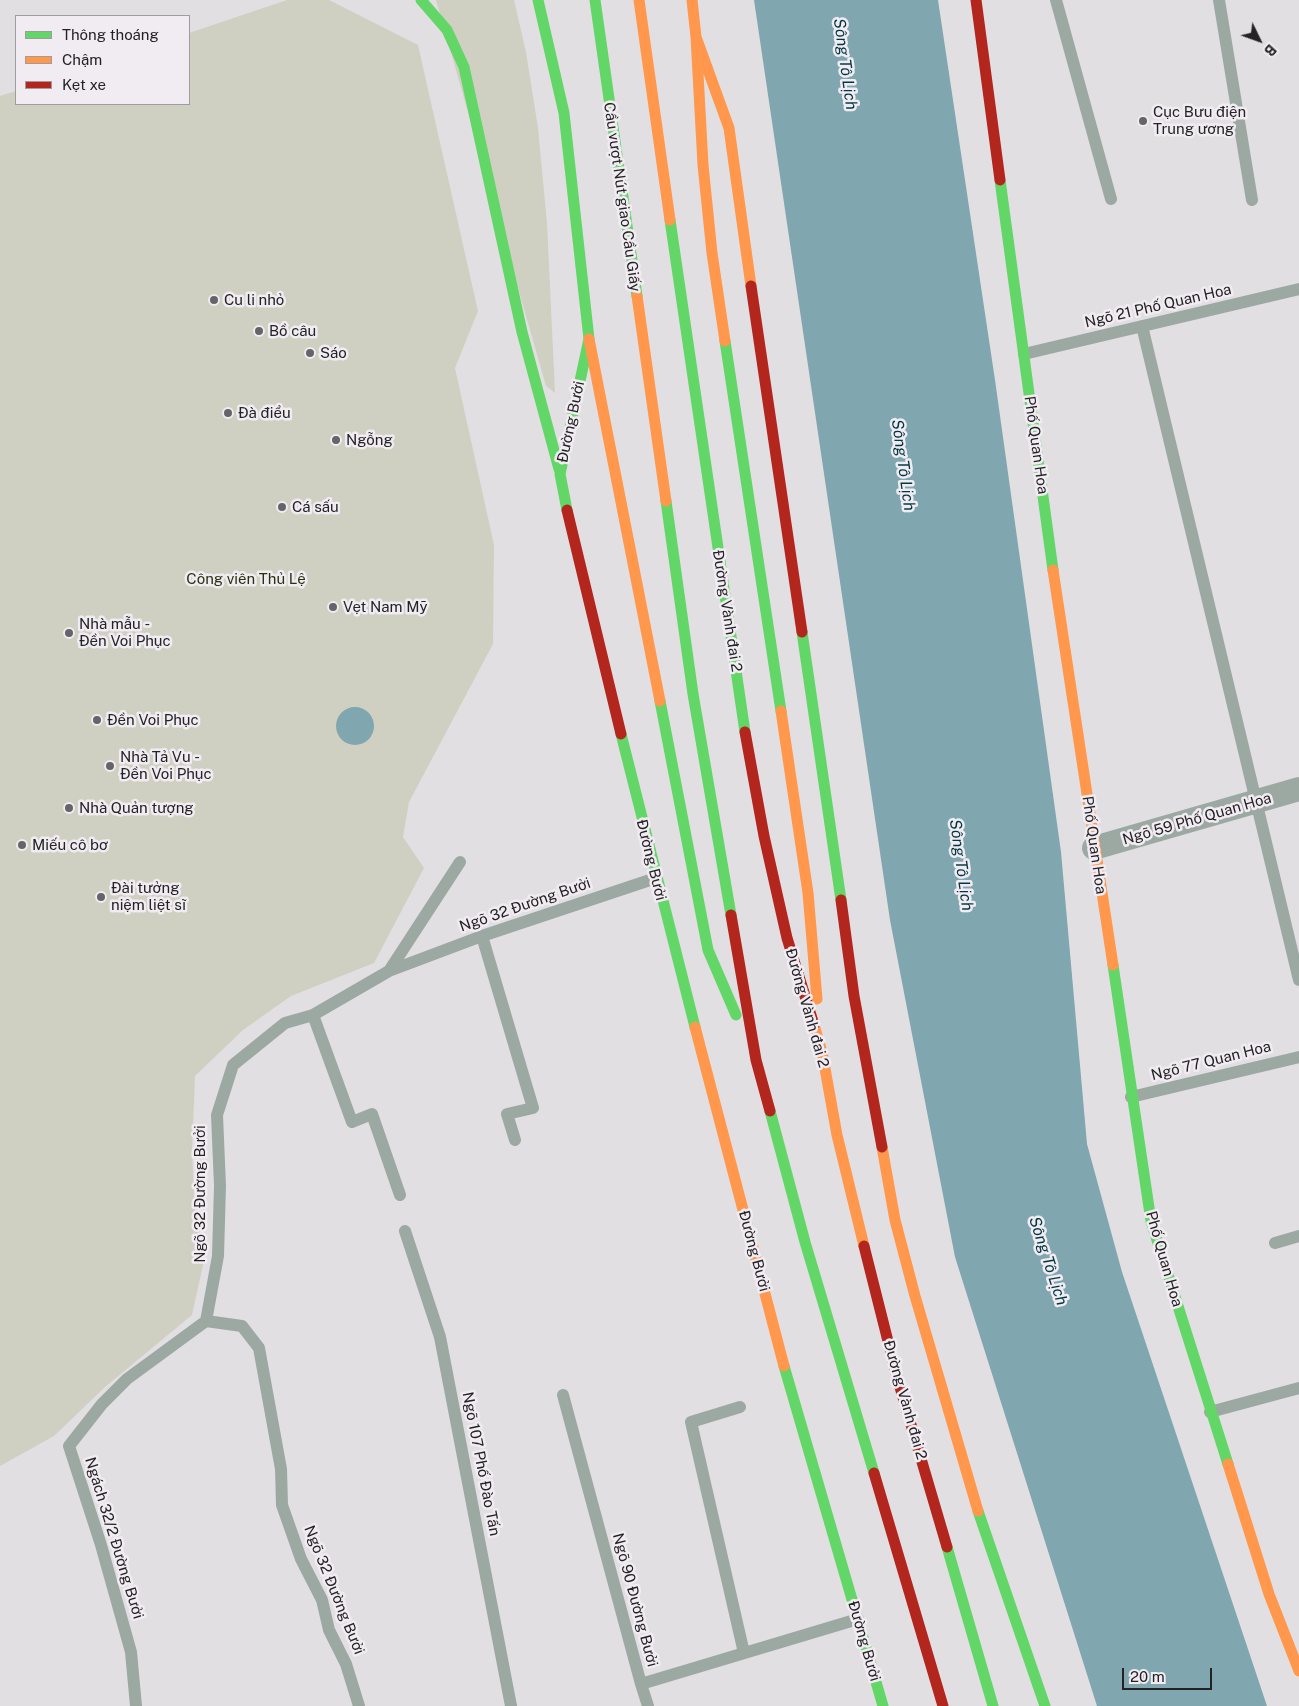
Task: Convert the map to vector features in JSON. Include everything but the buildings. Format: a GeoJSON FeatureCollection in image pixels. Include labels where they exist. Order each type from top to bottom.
{"type":"FeatureCollection","features":[{"type":"Feature","properties":{"kind":"main road"},"geometry":{"type":"LineString","coordinates":[[421,0],[447,30],[464,67],[522,332],[560,474]]}},
{"type":"Feature","properties":{"kind":"main road","name":"Đường Bưởi"},"geometry":{"type":"LineString","coordinates":[[538,0],[564,113],[589,339],[560,474],[569,520],[656,878],[791,1392],[883,1706]]}},
{"type":"Feature","properties":{"kind":"main road","name":"Cầu vượt Nút giao Cầu Giấy"},"geometry":{"type":"LineString","coordinates":[[595,0],[649,394],[693,694],[756,1060]]}},
{"type":"Feature","properties":{"kind":"main road","name":"Đường Vành đai 2"},"geometry":{"type":"LineString","coordinates":[[639,0],[693,386],[744,728],[764,836],[786,938],[822,1052],[836,1135],[897,1377],[993,1706]]}},
{"type":"Feature","properties":{"kind":"main road"},"geometry":{"type":"LineString","coordinates":[[692,0],[696,36],[703,165],[712,253],[808,893],[822,1052]]}},
{"type":"Feature","properties":{"kind":"main road","name":"Phố Quan Hoa"},"geometry":{"type":"LineString","coordinates":[[976,0],[1094,848],[1151,1221],[1269,1594],[1299,1671]]}},
{"type":"Feature","properties":{"kind":"main road"},"geometry":{"type":"LineString","coordinates":[[696,36],[729,128],[780,490],[820,747],[854,996],[895,1220],[915,1296],[982,1521],[1045,1706]]}},
{"type":"Feature","properties":{"kind":"main road"},"geometry":{"type":"LineString","coordinates":[[589,339],[708,950],[756,1060],[805,1242],[943,1706]]}},
{"type":"Feature","properties":{"kind":"street","name":"Ngõ 59 Phố Quan Hoa"},"geometry":{"type":"LineString","coordinates":[[1094,848],[1299,789]]}},
{"type":"Feature","properties":{"kind":"lane"},"geometry":{"type":"LineString","coordinates":[[1056,0],[1111,199]]}},
{"type":"Feature","properties":{"kind":"lane"},"geometry":{"type":"LineString","coordinates":[[1219,0],[1252,200]]}},
{"type":"Feature","properties":{"kind":"lane","name":"Ngõ 21 Phố Quan Hoa"},"geometry":{"type":"LineString","coordinates":[[1024,354],[1299,290]]}},
{"type":"Feature","properties":{"kind":"lane"},"geometry":{"type":"LineString","coordinates":[[1142,326],[1299,980]]}},
{"type":"Feature","properties":{"kind":"lane"},"geometry":{"type":"LineString","coordinates":[[389,971],[460,862]]}},
{"type":"Feature","properties":{"kind":"lane","name":"Ngõ 32 Đường Bưởi"},"geometry":{"type":"LineString","coordinates":[[359,1706],[346,1664],[329,1630],[322,1600],[301,1559],[282,1505],[281,1469],[259,1348],[242,1326],[206,1321],[218,1256],[220,1186],[217,1116],[233,1065],[285,1022],[312,1015],[389,971],[482,936],[656,878]]}},
{"type":"Feature","properties":{"kind":"lane"},"geometry":{"type":"LineString","coordinates":[[482,936],[533,1108],[507,1114],[515,1140]]}},
{"type":"Feature","properties":{"kind":"lane"},"geometry":{"type":"LineString","coordinates":[[312,1015],[352,1122],[372,1114],[400,1195]]}},
{"type":"Feature","properties":{"kind":"lane","name":"Ngõ 77 Quan Hoa"},"geometry":{"type":"LineString","coordinates":[[1131,1097],[1299,1057]]}},
{"type":"Feature","properties":{"kind":"lane","name":"Ngõ 107 Phố Đào Tấn"},"geometry":{"type":"LineString","coordinates":[[405,1231],[440,1337],[510,1706]]}},
{"type":"Feature","properties":{"kind":"lane"},"geometry":{"type":"LineString","coordinates":[[1275,1243],[1299,1236]]}},
{"type":"Feature","properties":{"kind":"lane","name":"Ngách 32/2 Đường Bưởi"},"geometry":{"type":"LineString","coordinates":[[136,1706],[132,1652],[101,1545],[69,1446],[102,1404],[127,1379],[206,1321]]}},
{"type":"Feature","properties":{"kind":"lane"},"geometry":{"type":"LineString","coordinates":[[1210,1412],[1299,1388]]}},
{"type":"Feature","properties":{"kind":"lane","name":"Ngõ 90 Đường Bưởi"},"geometry":{"type":"LineString","coordinates":[[562,1394],[641,1684],[858,1619]]}},
{"type":"Feature","properties":{"kind":"lane"},"geometry":{"type":"LineString","coordinates":[[740,1407],[691,1422],[744,1653]]}},
{"type":"Feature","properties":{"kind":"lane"},"geometry":{"type":"LineString","coordinates":[[641,1684],[648,1706]]}},
{"type":"Feature","properties":{"kind":"green space","name":"Công viên Thủ Lệ"},"geometry":{"type":"Polygon","coordinates":[[[287,0],[329,0],[418,45],[478,311],[455,368],[494,545],[493,644],[409,802],[403,837],[424,868],[374,963],[291,996],[243,1030],[195,1076],[192,1151],[195,1211],[206,1251],[192,1315],[105,1387],[54,1436],[0,1466],[0,96],[15,91],[15,105],[190,105],[190,33],[287,0]]]}},
{"type":"Feature","properties":{"kind":"green space"},"geometry":{"type":"Polygon","coordinates":[[[436,0],[514,0],[526,52],[538,128],[547,223],[555,393],[546,386],[436,0]]]}},
{"type":"Feature","properties":{"kind":"water","name":"Sông Tô Lịch"},"geometry":{"type":"Polygon","coordinates":[[[754,0],[938,0],[995,380],[1061,852],[1087,1144],[1122,1272],[1267,1706],[1097,1706],[955,1257],[890,920],[754,0]]]}},
{"type":"Feature","properties":{"kind":"water"},"geometry":{"type":"Polygon","coordinates":[[[355,707],[369,712],[374,726],[369,740],[355,745],[341,740],[336,726],[341,712],[355,707]]]}},
{"type":"Feature","properties":{"kind":"traffic: fast"},"geometry":{"type":"LineString","coordinates":[[421,0],[447,30],[464,67],[522,332],[559,469]]}},
{"type":"Feature","properties":{"kind":"traffic: fast"},"geometry":{"type":"LineString","coordinates":[[538,0],[564,113],[589,339],[560,474],[567,510]]}},
{"type":"Feature","properties":{"kind":"traffic: fast"},"geometry":{"type":"LineString","coordinates":[[595,0],[637,296]]}},
{"type":"Feature","properties":{"kind":"traffic: fast"},"geometry":{"type":"LineString","coordinates":[[1000,180],[1053,570]]}},
{"type":"Feature","properties":{"kind":"traffic: fast"},"geometry":{"type":"LineString","coordinates":[[670,220],[745,732]]}},
{"type":"Feature","properties":{"kind":"traffic: fast"},"geometry":{"type":"LineString","coordinates":[[725,341],[781,711]]}},
{"type":"Feature","properties":{"kind":"traffic: fast"},"geometry":{"type":"LineString","coordinates":[[666,501],[693,694],[731,915]]}},
{"type":"Feature","properties":{"kind":"traffic: fast"},"geometry":{"type":"LineString","coordinates":[[802,632],[841,900]]}},
{"type":"Feature","properties":{"kind":"traffic: fast"},"geometry":{"type":"LineString","coordinates":[[660,701],[708,950],[736,1015]]}},
{"type":"Feature","properties":{"kind":"traffic: fast"},"geometry":{"type":"LineString","coordinates":[[621,734],[695,1027]]}},
{"type":"Feature","properties":{"kind":"traffic: fast"},"geometry":{"type":"LineString","coordinates":[[1113,965],[1151,1221],[1228,1464]]}},
{"type":"Feature","properties":{"kind":"traffic: fast"},"geometry":{"type":"LineString","coordinates":[[770,1111],[805,1242],[874,1473]]}},
{"type":"Feature","properties":{"kind":"traffic: fast"},"geometry":{"type":"LineString","coordinates":[[784,1366],[883,1706]]}},
{"type":"Feature","properties":{"kind":"traffic: fast"},"geometry":{"type":"LineString","coordinates":[[978,1511],[1045,1706]]}},
{"type":"Feature","properties":{"kind":"traffic: fast"},"geometry":{"type":"LineString","coordinates":[[947,1547],[993,1706]]}},
{"type":"Feature","properties":{"kind":"traffic: slow"},"geometry":{"type":"LineString","coordinates":[[639,0],[670,220]]}},
{"type":"Feature","properties":{"kind":"traffic: slow"},"geometry":{"type":"LineString","coordinates":[[692,0],[696,37],[729,128],[751,286]]}},
{"type":"Feature","properties":{"kind":"traffic: slow"},"geometry":{"type":"LineString","coordinates":[[696,37],[703,165],[712,253],[725,341]]}},
{"type":"Feature","properties":{"kind":"traffic: slow"},"geometry":{"type":"LineString","coordinates":[[637,296],[666,501]]}},
{"type":"Feature","properties":{"kind":"traffic: slow"},"geometry":{"type":"LineString","coordinates":[[589,339],[660,701]]}},
{"type":"Feature","properties":{"kind":"traffic: slow"},"geometry":{"type":"LineString","coordinates":[[1053,570],[1113,965]]}},
{"type":"Feature","properties":{"kind":"traffic: slow"},"geometry":{"type":"LineString","coordinates":[[781,711],[808,893],[817,999]]}},
{"type":"Feature","properties":{"kind":"traffic: slow"},"geometry":{"type":"LineString","coordinates":[[814,1025],[822,1052],[837,1135],[864,1246]]}},
{"type":"Feature","properties":{"kind":"traffic: slow"},"geometry":{"type":"LineString","coordinates":[[695,1027],[784,1366]]}},
{"type":"Feature","properties":{"kind":"traffic: slow"},"geometry":{"type":"LineString","coordinates":[[882,1147],[895,1220],[915,1296],[978,1511]]}},
{"type":"Feature","properties":{"kind":"traffic: slow"},"geometry":{"type":"LineString","coordinates":[[1228,1464],[1269,1594],[1299,1671]]}},
{"type":"Feature","properties":{"kind":"traffic: jam"},"geometry":{"type":"LineString","coordinates":[[976,0],[1000,180]]}},
{"type":"Feature","properties":{"kind":"traffic: jam"},"geometry":{"type":"LineString","coordinates":[[751,286],[802,632]]}},
{"type":"Feature","properties":{"kind":"traffic: jam"},"geometry":{"type":"LineString","coordinates":[[567,510],[621,734]]}},
{"type":"Feature","properties":{"kind":"traffic: jam"},"geometry":{"type":"LineString","coordinates":[[745,732],[764,836],[787,938],[814,1025]]}},
{"type":"Feature","properties":{"kind":"traffic: jam"},"geometry":{"type":"LineString","coordinates":[[841,900],[854,996],[882,1147]]}},
{"type":"Feature","properties":{"kind":"traffic: jam"},"geometry":{"type":"LineString","coordinates":[[731,915],[756,1060],[770,1111]]}},
{"type":"Feature","properties":{"kind":"traffic: jam"},"geometry":{"type":"LineString","coordinates":[[864,1246],[897,1377],[947,1547]]}},
{"type":"Feature","properties":{"kind":"traffic: jam"},"geometry":{"type":"LineString","coordinates":[[874,1473],[943,1706]]}},
{"type":"Feature","properties":{"kind":"place","name":"Cục Bưu điện Trung ương"},"geometry":{"type":"Point","coordinates":[1143,121]}},
{"type":"Feature","properties":{"kind":"place","name":"Cu li nhỏ"},"geometry":{"type":"Point","coordinates":[214,300]}},
{"type":"Feature","properties":{"kind":"place","name":"Bồ câu"},"geometry":{"type":"Point","coordinates":[259,331]}},
{"type":"Feature","properties":{"kind":"place","name":"Sáo"},"geometry":{"type":"Point","coordinates":[310,353]}},
{"type":"Feature","properties":{"kind":"place","name":"Đà điểu"},"geometry":{"type":"Point","coordinates":[228,413]}},
{"type":"Feature","properties":{"kind":"place","name":"Ngỗng"},"geometry":{"type":"Point","coordinates":[336,440]}},
{"type":"Feature","properties":{"kind":"place","name":"Cá sấu"},"geometry":{"type":"Point","coordinates":[282,507]}},
{"type":"Feature","properties":{"kind":"place","name":"Vẹt Nam Mỹ"},"geometry":{"type":"Point","coordinates":[333,607]}},
{"type":"Feature","properties":{"kind":"place","name":"Nhà mẫu - Đền Voi Phục"},"geometry":{"type":"Point","coordinates":[69,633]}},
{"type":"Feature","properties":{"kind":"place","name":"Đền Voi Phục"},"geometry":{"type":"Point","coordinates":[97,720]}},
{"type":"Feature","properties":{"kind":"place","name":"Nhà Tả Vu - Đền Voi Phục"},"geometry":{"type":"Point","coordinates":[110,766]}},
{"type":"Feature","properties":{"kind":"place","name":"Nhà Quản tượng"},"geometry":{"type":"Point","coordinates":[69,808]}},
{"type":"Feature","properties":{"kind":"place","name":"Miếu cô bơ"},"geometry":{"type":"Point","coordinates":[22,845]}},
{"type":"Feature","properties":{"kind":"place","name":"Đài tưởng niệm liệt sĩ"},"geometry":{"type":"Point","coordinates":[101,897]}}]}
